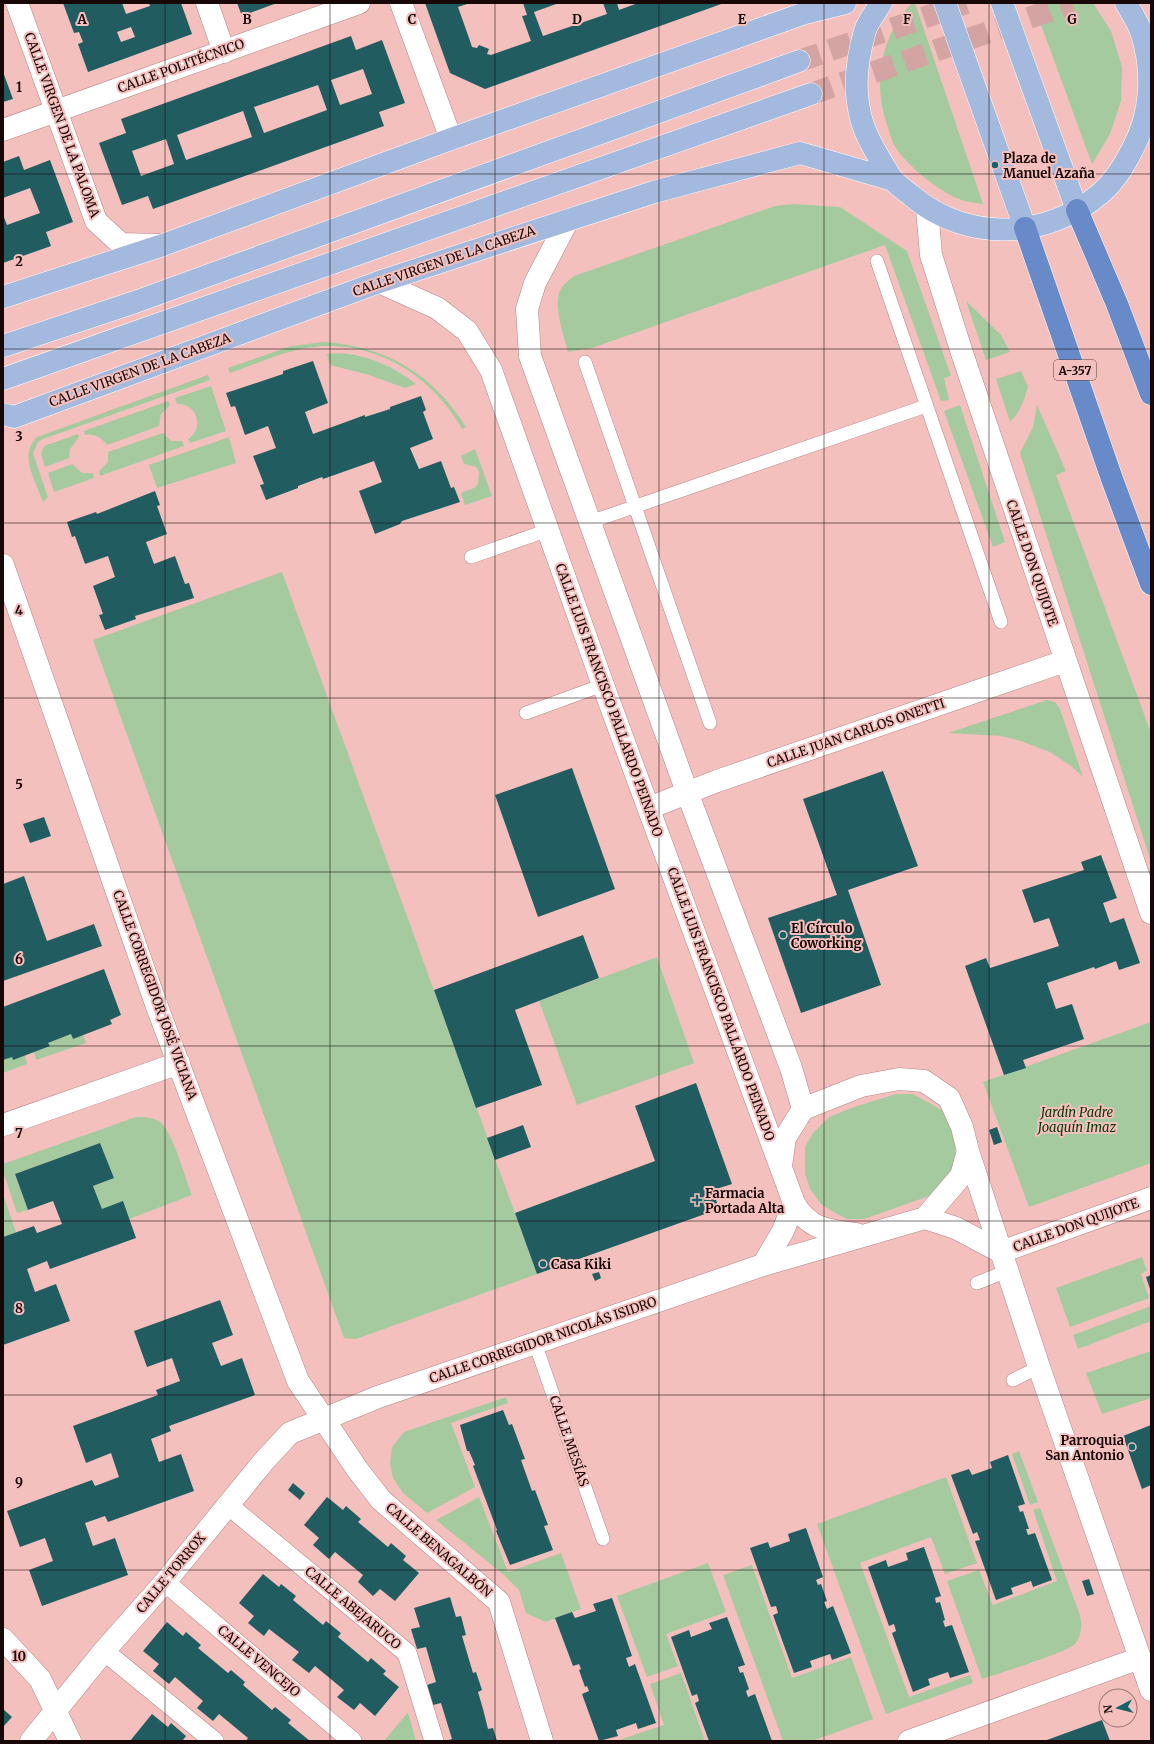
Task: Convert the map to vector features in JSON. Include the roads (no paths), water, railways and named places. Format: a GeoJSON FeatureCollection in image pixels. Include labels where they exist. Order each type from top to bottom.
{"type":"FeatureCollection","features":[{"type":"Feature","properties":{"kind":"highway"},"geometry":{"type":"LineString","coordinates":[[1077,210],[1117,304],[1151,394]]}},
{"type":"Feature","properties":{"kind":"highway","name":"A-357"},"geometry":{"type":"LineString","coordinates":[[1025,228],[1112,480],[1151,584]]}},
{"type":"Feature","properties":{"kind":"main road"},"geometry":{"type":"LineString","coordinates":[[3,297],[163,245],[451,139],[798,16],[845,3]]}},
{"type":"Feature","properties":{"kind":"main road"},"geometry":{"type":"LineString","coordinates":[[880,3],[866,30],[856,79],[858,109],[867,138],[893,180],[927,209],[969,226],[1000,230],[1025,228],[1052,222],[1077,210],[1101,193],[1120,172],[1142,133],[1150,93],[1150,68],[1140,30],[1126,3]]}},
{"type":"Feature","properties":{"kind":"main road"},"geometry":{"type":"LineString","coordinates":[[945,3],[1025,228]]}},
{"type":"Feature","properties":{"kind":"main road"},"geometry":{"type":"LineString","coordinates":[[1002,3],[1077,210]]}},
{"type":"Feature","properties":{"kind":"main road"},"geometry":{"type":"LineString","coordinates":[[3,346],[135,302],[799,61]]}},
{"type":"Feature","properties":{"kind":"main road"},"geometry":{"type":"LineString","coordinates":[[3,378],[811,94]]}},
{"type":"Feature","properties":{"kind":"main road","name":"CALLE VIRGEN DE LA CABEZA"},"geometry":{"type":"LineString","coordinates":[[3,414],[14,417],[379,282],[654,192],[800,152],[893,180]]}},
{"type":"Feature","properties":{"kind":"street","name":"CALLE VIRGEN DE LA PALOMA"},"geometry":{"type":"LineString","coordinates":[[17,3],[96,221],[121,244],[163,245]]}},
{"type":"Feature","properties":{"kind":"street"},"geometry":{"type":"LineString","coordinates":[[207,3],[224,52]]}},
{"type":"Feature","properties":{"kind":"street","name":"CALLE POLITÉCNICO"},"geometry":{"type":"LineString","coordinates":[[3,130],[359,3]]}},
{"type":"Feature","properties":{"kind":"street"},"geometry":{"type":"LineString","coordinates":[[401,3],[451,139]]}},
{"type":"Feature","properties":{"kind":"street","name":"CALLE DON QUIJOTE"},"geometry":{"type":"LineString","coordinates":[[927,209],[931,255],[968,371],[1151,913]]}},
{"type":"Feature","properties":{"kind":"street"},"geometry":{"type":"LineString","coordinates":[[568,220],[535,283],[527,309],[530,356],[687,792],[791,1068],[803,1109]]}},
{"type":"Feature","properties":{"kind":"street","name":"CALLE LUIS FRANCISCO PALLARDO PEINADO"},"geometry":{"type":"LineString","coordinates":[[379,282],[437,308],[467,331],[491,370],[603,685],[780,1167]]}},
{"type":"Feature","properties":{"kind":"street","name":"CALLE CORREGIDOR JOSÉ VICIANA"},"geometry":{"type":"LineString","coordinates":[[3,565],[156,1004],[298,1381],[323,1419]]}},
{"type":"Feature","properties":{"kind":"street","name":"CALLE JUAN CARLOS ONETTI"},"geometry":{"type":"LineString","coordinates":[[649,808],[687,792],[1065,661]]}},
{"type":"Feature","properties":{"kind":"street"},"geometry":{"type":"LineString","coordinates":[[3,1124],[179,1062]]}},
{"type":"Feature","properties":{"kind":"street"},"geometry":{"type":"LineString","coordinates":[[780,1167],[785,1138],[803,1109],[861,1086],[899,1079],[924,1082],[949,1098],[962,1126],[968,1151],[1039,1367],[1151,1690]]}},
{"type":"Feature","properties":{"kind":"street"},"geometry":{"type":"LineString","coordinates":[[968,1151],[961,1176],[925,1218],[956,1228],[1004,1261]]}},
{"type":"Feature","properties":{"kind":"street","name":"CALLE CORREGIDOR NICOLÁS ISIDRO"},"geometry":{"type":"LineString","coordinates":[[780,1167],[800,1215],[823,1230],[865,1236]]}},
{"type":"Feature","properties":{"kind":"street","name":"CALLE DON QUIJOTE"},"geometry":{"type":"LineString","coordinates":[[1004,1261],[1151,1198]]}},
{"type":"Feature","properties":{"kind":"street"},"geometry":{"type":"LineString","coordinates":[[763,1265],[783,1231],[794,1203]]}},
{"type":"Feature","properties":{"kind":"street","name":"CALLE CORREGIDOR NICOLÁS ISIDRO"},"geometry":{"type":"LineString","coordinates":[[323,1419],[378,1397],[763,1265],[925,1218]]}},
{"type":"Feature","properties":{"kind":"street","name":"CALLE TORROX"},"geometry":{"type":"LineString","coordinates":[[31,1741],[104,1651],[165,1582],[264,1461],[290,1433],[323,1419]]}},
{"type":"Feature","properties":{"kind":"street","name":"CALLE BENAGALBÓN"},"geometry":{"type":"LineString","coordinates":[[323,1419],[381,1500],[499,1602],[542,1741]]}},
{"type":"Feature","properties":{"kind":"street","name":"CALLE ABEJARUCO"},"geometry":{"type":"LineString","coordinates":[[228,1505],[407,1653],[434,1741]]}},
{"type":"Feature","properties":{"kind":"street","name":"CALLE VENCEJO"},"geometry":{"type":"LineString","coordinates":[[165,1582],[352,1741]]}},
{"type":"Feature","properties":{"kind":"street"},"geometry":{"type":"LineString","coordinates":[[3,1640],[40,1679],[70,1741]]}},
{"type":"Feature","properties":{"kind":"street"},"geometry":{"type":"LineString","coordinates":[[104,1651],[214,1741]]}},
{"type":"Feature","properties":{"kind":"street"},"geometry":{"type":"LineString","coordinates":[[909,1741],[1140,1658]]}},
{"type":"Feature","properties":{"kind":"lane"},"geometry":{"type":"LineString","coordinates":[[877,261],[1001,622]]}},
{"type":"Feature","properties":{"kind":"lane"},"geometry":{"type":"LineString","coordinates":[[585,362],[710,723]]}},
{"type":"Feature","properties":{"kind":"lane"},"geometry":{"type":"LineString","coordinates":[[590,522],[926,406]]}},
{"type":"Feature","properties":{"kind":"lane"},"geometry":{"type":"LineString","coordinates":[[471,557],[548,530]]}},
{"type":"Feature","properties":{"kind":"lane"},"geometry":{"type":"LineString","coordinates":[[526,713],[603,685]]}},
{"type":"Feature","properties":{"kind":"lane"},"geometry":{"type":"LineString","coordinates":[[977,1283],[1004,1261]]}},
{"type":"Feature","properties":{"kind":"lane","name":"CALLE MESÍAS"},"geometry":{"type":"LineString","coordinates":[[535,1343],[603,1540]]}},
{"type":"Feature","properties":{"kind":"lane"},"geometry":{"type":"LineString","coordinates":[[1013,1380],[1039,1367]]}},
{"type":"Feature","properties":{"kind":"tunnel"},"geometry":{"type":"LineString","coordinates":[[799,61],[966,3]]}},
{"type":"Feature","properties":{"kind":"tunnel"},"geometry":{"type":"LineString","coordinates":[[811,94],[1072,3]]}},
{"type":"Feature","properties":{"kind":"place","name":"Plaza de Manuel Azaña"},"geometry":{"type":"Point","coordinates":[995,165]}},
{"type":"Feature","properties":{"kind":"place","name":"El Círculo Coworking"},"geometry":{"type":"Point","coordinates":[783,935]}},
{"type":"Feature","properties":{"kind":"place","name":"Farmacia Portada Alta"},"geometry":{"type":"Point","coordinates":[697,1200]}},
{"type":"Feature","properties":{"kind":"place","name":"Casa Kiki"},"geometry":{"type":"Point","coordinates":[543,1264]}},
{"type":"Feature","properties":{"kind":"place","name":"Parroquia San Antonio"},"geometry":{"type":"Point","coordinates":[1132,1447]}},
{"type":"Feature","properties":{"kind":"park label","name":"Jardín Padre Joaquín Imaz"},"geometry":{"type":"Point","coordinates":[1077,1120]}}]}
